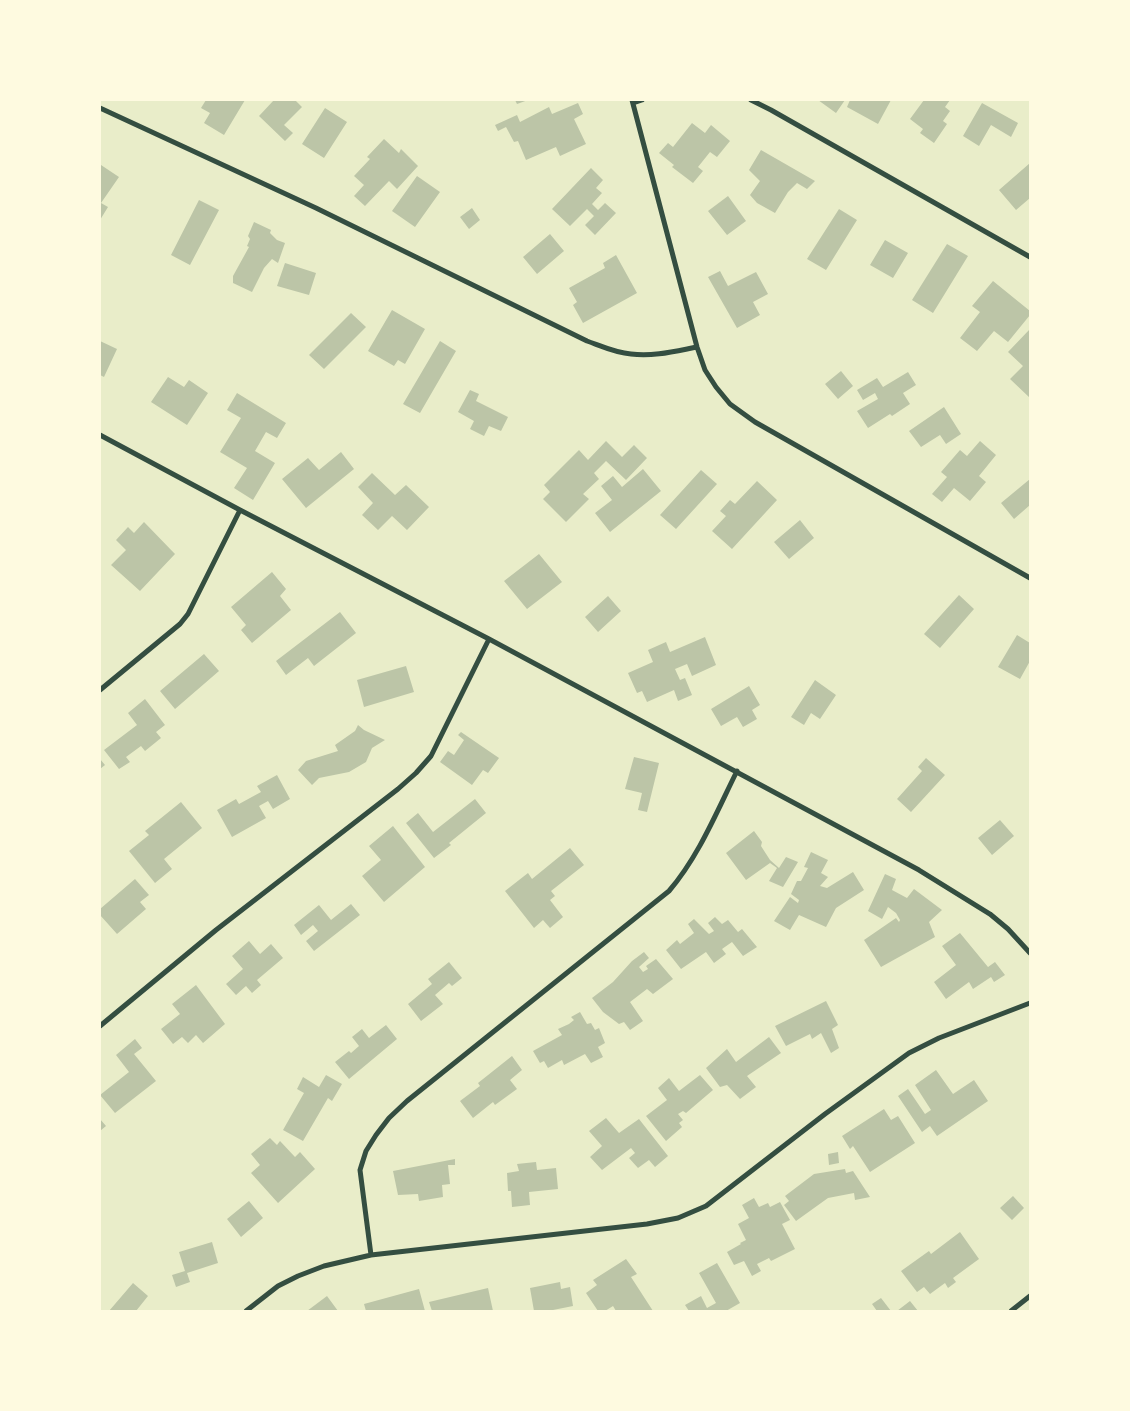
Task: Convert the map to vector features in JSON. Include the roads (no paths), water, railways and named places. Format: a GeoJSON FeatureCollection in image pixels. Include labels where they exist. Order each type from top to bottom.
{"type":"FeatureCollection","features":[{"type":"Feature","properties":{"kind":"street"},"geometry":{"type":"LineString","coordinates":[[642,100],[632,101],[697,347],[705,370],[716,387],[730,404],[755,422],[1030,578]]}},
{"type":"Feature","properties":{"kind":"street"},"geometry":{"type":"LineString","coordinates":[[751,100],[1030,257]]}},
{"type":"Feature","properties":{"kind":"street"},"geometry":{"type":"LineString","coordinates":[[100,108],[316,208],[587,341],[632,354],[665,353],[697,347]]}},
{"type":"Feature","properties":{"kind":"street"},"geometry":{"type":"LineString","coordinates":[[100,435],[489,639],[919,870],[990,914],[1008,929],[1030,953]]}},
{"type":"Feature","properties":{"kind":"street"},"geometry":{"type":"LineString","coordinates":[[100,690],[180,624],[188,614],[202,590],[240,510]]}},
{"type":"Feature","properties":{"kind":"street"},"geometry":{"type":"LineString","coordinates":[[100,1026],[216,930],[416,773],[431,756],[444,733],[489,639]]}},
{"type":"Feature","properties":{"kind":"street"},"geometry":{"type":"LineString","coordinates":[[371,1255],[360,1170],[366,1151],[376,1135],[389,1118],[407,1101],[669,890],[684,874],[737,771]]}},
{"type":"Feature","properties":{"kind":"street"},"geometry":{"type":"LineString","coordinates":[[246,1311],[278,1286],[298,1276],[324,1266],[371,1255],[647,1224],[678,1218],[706,1206],[839,1103],[909,1053],[939,1038],[1030,1003]]}},
{"type":"Feature","properties":{"kind":"street"},"geometry":{"type":"LineString","coordinates":[[1011,1311],[1030,1296]]}}]}
